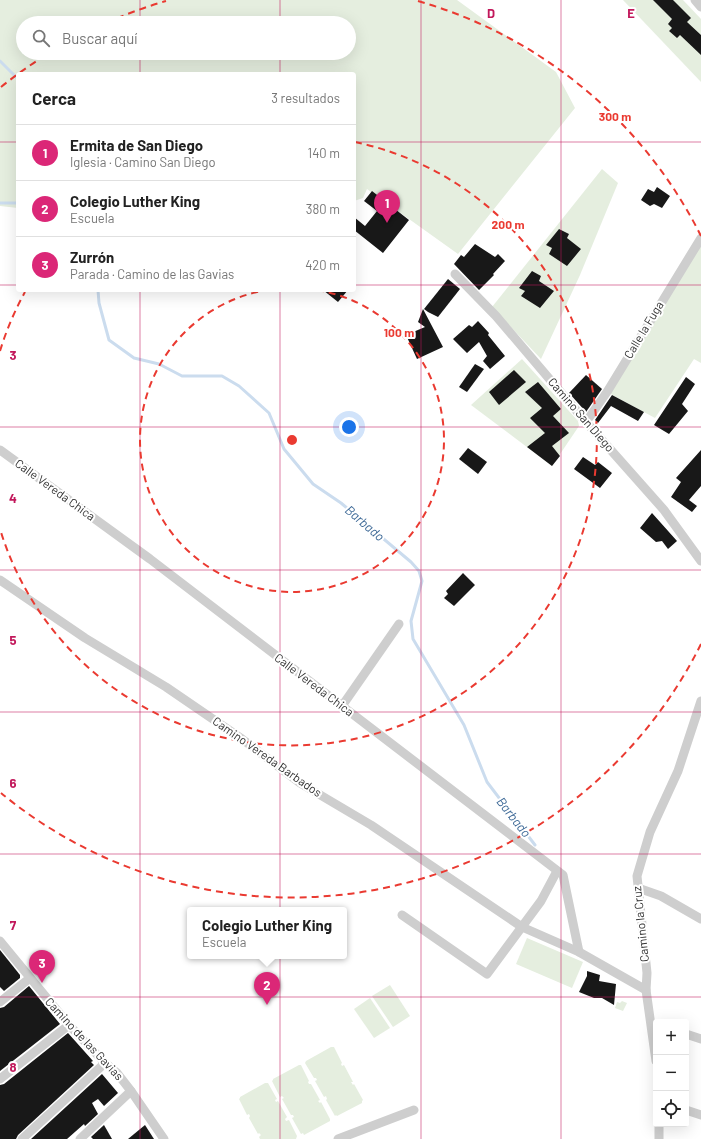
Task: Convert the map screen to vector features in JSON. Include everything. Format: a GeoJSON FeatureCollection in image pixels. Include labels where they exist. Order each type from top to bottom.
{"type":"FeatureCollection","features":[{"type":"Feature","properties":{"kind":"street"},"geometry":{"type":"LineString","coordinates":[[695,0],[701,7]]}},
{"type":"Feature","properties":{"kind":"street","name":"Calle la Fuga"},"geometry":{"type":"LineString","coordinates":[[586,422],[607,392],[701,238]]}},
{"type":"Feature","properties":{"kind":"street","name":"Camino San Diego"},"geometry":{"type":"LineString","coordinates":[[455,274],[496,316],[586,422],[664,510],[701,561]]}},
{"type":"Feature","properties":{"kind":"street","name":"Calle Vereda Chica"},"geometry":{"type":"LineString","coordinates":[[0,450],[150,559],[563,875],[579,952]]}},
{"type":"Feature","properties":{"kind":"street","name":"Camino Vereda Barbados"},"geometry":{"type":"LineString","coordinates":[[0,580],[85,638],[166,687],[242,739],[300,783],[371,825],[522,927],[579,952],[646,990]]}},
{"type":"Feature","properties":{"kind":"street"},"geometry":{"type":"LineString","coordinates":[[342,706],[399,624]]}},
{"type":"Feature","properties":{"kind":"street","name":"Camino la Cruz"},"geometry":{"type":"LineString","coordinates":[[653,1019],[646,990],[646,974],[637,876],[650,832],[678,771],[701,701]]}},
{"type":"Feature","properties":{"kind":"street"},"geometry":{"type":"LineString","coordinates":[[402,915],[487,974],[541,901],[558,871]]}},
{"type":"Feature","properties":{"kind":"street"},"geometry":{"type":"LineString","coordinates":[[638,888],[660,896],[701,919]]}},
{"type":"Feature","properties":{"kind":"street","name":"Camino de las Gavias"},"geometry":{"type":"LineString","coordinates":[[0,941],[68,1025],[105,1063],[118,1073],[164,1139]]}},
{"type":"Feature","properties":{"kind":"street"},"geometry":{"type":"LineString","coordinates":[[0,1002],[30,978]]}},
{"type":"Feature","properties":{"kind":"street"},"geometry":{"type":"LineString","coordinates":[[0,1079],[68,1025]]}},
{"type":"Feature","properties":{"kind":"street"},"geometry":{"type":"LineString","coordinates":[[689,1035],[701,1039]]}},
{"type":"Feature","properties":{"kind":"street"},"geometry":{"type":"LineString","coordinates":[[22,1139],[105,1063]]}},
{"type":"Feature","properties":{"kind":"street"},"geometry":{"type":"LineString","coordinates":[[80,1139],[132,1091]]}},
{"type":"Feature","properties":{"kind":"street"},"geometry":{"type":"LineString","coordinates":[[338,1139],[414,1110]]}},
{"type":"Feature","properties":{"kind":"street"},"geometry":{"type":"LineString","coordinates":[[689,1111],[701,1115]]}},
{"type":"Feature","properties":{"kind":"street"},"geometry":{"type":"LineString","coordinates":[[659,1127],[659,1139]]}},
{"type":"Feature","properties":{"kind":"green space"},"geometry":{"type":"Polygon","coordinates":[[[0,0],[457,0],[556,72],[575,108],[458,254],[367,189],[363,198],[356,200],[356,72],[16,72],[16,208],[0,206],[0,0]]]}},
{"type":"Feature","properties":{"kind":"green space"},"geometry":{"type":"Polygon","coordinates":[[[623,0],[683,0],[701,19],[701,82],[623,0]]]}},
{"type":"Feature","properties":{"kind":"green space"},"geometry":{"type":"Polygon","coordinates":[[[602,169],[618,183],[580,275],[541,359],[492,307],[602,169]]]}},
{"type":"Feature","properties":{"kind":"green space"},"geometry":{"type":"Polygon","coordinates":[[[701,238],[701,363],[694,359],[655,418],[607,392],[701,238]]]}},
{"type":"Feature","properties":{"kind":"green space"},"geometry":{"type":"Polygon","coordinates":[[[522,359],[578,421],[579,426],[552,466],[471,405],[522,359]]]}},
{"type":"Feature","properties":{"kind":"green space"},"geometry":{"type":"Polygon","coordinates":[[[527,938],[583,962],[572,988],[516,964],[527,938]]]}},
{"type":"Feature","properties":{"kind":"green space"},"geometry":{"type":"Polygon","coordinates":[[[390,985],[410,1016],[393,1027],[372,996],[390,985]]]}},
{"type":"Feature","properties":{"kind":"green space"},"geometry":{"type":"Polygon","coordinates":[[[370,998],[390,1028],[374,1038],[354,1009],[370,998]]]}},
{"type":"Feature","properties":{"kind":"green space"},"geometry":{"type":"Polygon","coordinates":[[[622,1001],[627,1003],[623,1011],[615,1008],[617,1002],[620,1003],[622,1001]]]}},
{"type":"Feature","properties":{"kind":"green space"},"geometry":{"type":"Polygon","coordinates":[[[331,1047],[334,1047],[342,1066],[344,1065],[353,1082],[351,1082],[353,1085],[354,1084],[363,1100],[362,1103],[337,1116],[335,1116],[326,1100],[326,1096],[324,1097],[315,1081],[317,1080],[316,1078],[314,1078],[305,1063],[331,1047]]]}},
{"type":"Feature","properties":{"kind":"green space"},"geometry":{"type":"Polygon","coordinates":[[[301,1065],[309,1084],[311,1084],[320,1100],[318,1101],[320,1103],[321,1102],[330,1119],[330,1121],[304,1135],[303,1133],[301,1134],[292,1118],[294,1117],[293,1115],[291,1115],[282,1099],[284,1098],[282,1096],[280,1097],[272,1081],[273,1079],[301,1065]]]}},
{"type":"Feature","properties":{"kind":"green space"},"geometry":{"type":"Polygon","coordinates":[[[265,1083],[268,1083],[277,1099],[275,1100],[276,1102],[278,1101],[287,1117],[285,1119],[286,1121],[289,1120],[297,1136],[296,1139],[260,1139],[259,1137],[261,1135],[259,1133],[258,1134],[249,1118],[249,1114],[247,1115],[239,1099],[265,1083]]]}},
{"type":"Feature","properties":{"kind":"building"},"geometry":{"type":"Polygon","coordinates":[[[653,0],[673,0],[691,18],[687,22],[701,35],[701,55],[680,35],[677,38],[669,31],[672,28],[668,24],[672,19],[653,0]]]}},
{"type":"Feature","properties":{"kind":"building"},"geometry":{"type":"Polygon","coordinates":[[[657,187],[670,196],[662,208],[654,204],[650,206],[641,200],[648,189],[654,192],[657,187]]]}},
{"type":"Feature","properties":{"kind":"building"},"geometry":{"type":"Polygon","coordinates":[[[372,191],[409,220],[383,253],[356,232],[356,219],[365,226],[377,211],[364,201],[372,191]]]}},
{"type":"Feature","properties":{"kind":"building"},"geometry":{"type":"Polygon","coordinates":[[[559,229],[569,234],[567,238],[581,249],[567,266],[549,254],[552,248],[546,245],[559,229]]]}},
{"type":"Feature","properties":{"kind":"building"},"geometry":{"type":"Polygon","coordinates":[[[475,244],[495,257],[498,254],[505,261],[479,290],[454,264],[461,255],[464,257],[475,244]]]}},
{"type":"Feature","properties":{"kind":"building"},"geometry":{"type":"Polygon","coordinates":[[[532,271],[541,276],[539,281],[554,291],[540,308],[521,296],[525,291],[519,288],[532,271]]]}},
{"type":"Feature","properties":{"kind":"building"},"geometry":{"type":"Polygon","coordinates":[[[448,279],[460,289],[438,317],[424,309],[448,279]]]}},
{"type":"Feature","properties":{"kind":"building"},"geometry":{"type":"Polygon","coordinates":[[[326,292],[346,292],[338,302],[326,292]]]}},
{"type":"Feature","properties":{"kind":"building"},"geometry":{"type":"Polygon","coordinates":[[[423,309],[443,347],[417,359],[406,335],[425,327],[418,322],[423,309]]]}},
{"type":"Feature","properties":{"kind":"building"},"geometry":{"type":"Polygon","coordinates":[[[478,321],[489,333],[488,335],[505,356],[490,369],[483,361],[487,356],[479,342],[467,353],[453,339],[469,325],[472,327],[478,321]]]}},
{"type":"Feature","properties":{"kind":"building"},"geometry":{"type":"Polygon","coordinates":[[[475,364],[484,369],[467,392],[459,387],[475,364]]]}},
{"type":"Feature","properties":{"kind":"building"},"geometry":{"type":"Polygon","coordinates":[[[514,370],[526,382],[499,405],[489,392],[514,370]]]}},
{"type":"Feature","properties":{"kind":"building"},"geometry":{"type":"Polygon","coordinates":[[[586,375],[602,389],[586,412],[569,393],[586,375]]]}},
{"type":"Feature","properties":{"kind":"building"},"geometry":{"type":"Polygon","coordinates":[[[686,377],[695,384],[682,404],[688,411],[669,434],[654,425],[686,377]]]}},
{"type":"Feature","properties":{"kind":"building"},"geometry":{"type":"Polygon","coordinates":[[[538,382],[561,409],[553,416],[569,433],[552,446],[560,456],[552,466],[527,447],[545,433],[530,418],[542,408],[525,392],[538,382]]]}},
{"type":"Feature","properties":{"kind":"building"},"geometry":{"type":"Polygon","coordinates":[[[612,395],[644,412],[638,421],[611,406],[598,423],[595,420],[612,395]]]}},
{"type":"Feature","properties":{"kind":"building"},"geometry":{"type":"Polygon","coordinates":[[[468,448],[487,462],[478,474],[459,459],[468,448]]]}},
{"type":"Feature","properties":{"kind":"building"},"geometry":{"type":"Polygon","coordinates":[[[701,450],[701,486],[689,500],[697,506],[692,512],[671,497],[681,482],[676,478],[701,450]]]}},
{"type":"Feature","properties":{"kind":"building"},"geometry":{"type":"Polygon","coordinates":[[[583,457],[595,465],[598,462],[612,473],[600,488],[574,469],[583,457]]]}},
{"type":"Feature","properties":{"kind":"building"},"geometry":{"type":"Polygon","coordinates":[[[652,513],[677,541],[668,549],[662,541],[656,542],[640,528],[652,513]]]}},
{"type":"Feature","properties":{"kind":"building"},"geometry":{"type":"Polygon","coordinates":[[[463,573],[475,585],[454,606],[444,598],[448,594],[446,591],[463,573]]]}},
{"type":"Feature","properties":{"kind":"building"},"geometry":{"type":"Polygon","coordinates":[[[0,950],[20,975],[20,978],[4,991],[0,987],[0,950]]]}},
{"type":"Feature","properties":{"kind":"building"},"geometry":{"type":"Polygon","coordinates":[[[587,971],[600,975],[599,981],[616,984],[614,1005],[602,998],[594,998],[579,992],[587,976],[587,971]]]}},
{"type":"Feature","properties":{"kind":"building"},"geometry":{"type":"Polygon","coordinates":[[[29,986],[60,1024],[0,1071],[0,1008],[4,1007],[29,986]]]}},
{"type":"Feature","properties":{"kind":"building"},"geometry":{"type":"Polygon","coordinates":[[[68,1033],[93,1061],[91,1062],[94,1065],[18,1135],[16,1139],[0,1139],[0,1085],[4,1084],[68,1033]]]}},
{"type":"Feature","properties":{"kind":"building"},"geometry":{"type":"Polygon","coordinates":[[[102,1074],[118,1093],[104,1106],[98,1099],[92,1103],[98,1114],[85,1126],[84,1124],[67,1139],[31,1139],[102,1074]]]}},
{"type":"Feature","properties":{"kind":"building"},"geometry":{"type":"Polygon","coordinates":[[[104,1125],[112,1139],[93,1139],[91,1137],[104,1125]]]}},
{"type":"Feature","properties":{"kind":"building"},"geometry":{"type":"Polygon","coordinates":[[[145,1125],[154,1139],[128,1139],[145,1125]]]}},
{"type":"Feature","properties":{"kind":"waterway","name":"Barbado"},"geometry":{"type":"LineString","coordinates":[[0,61],[16,77]]}},
{"type":"Feature","properties":{"kind":"waterway"},"geometry":{"type":"LineString","coordinates":[[0,203],[16,203]]}},
{"type":"Feature","properties":{"kind":"waterway","name":"Barbado"},"geometry":{"type":"LineString","coordinates":[[98,292],[99,303],[109,340],[134,358],[159,364],[182,376],[222,376],[239,386],[269,413],[284,449],[313,484],[341,503],[411,562],[419,571],[422,581],[411,621],[413,639],[464,725],[487,782],[535,845]]}},
{"type":"Feature","properties":{"kind":"place","name":"Ermita de San Diego"},"geometry":{"type":"Point","coordinates":[387,223]}},
{"type":"Feature","properties":{"kind":"place","name":"Zurrón"},"geometry":{"type":"Point","coordinates":[42,983]}},
{"type":"Feature","properties":{"kind":"place","name":"Colegio Luther King"},"geometry":{"type":"Point","coordinates":[267,1005]}}]}
